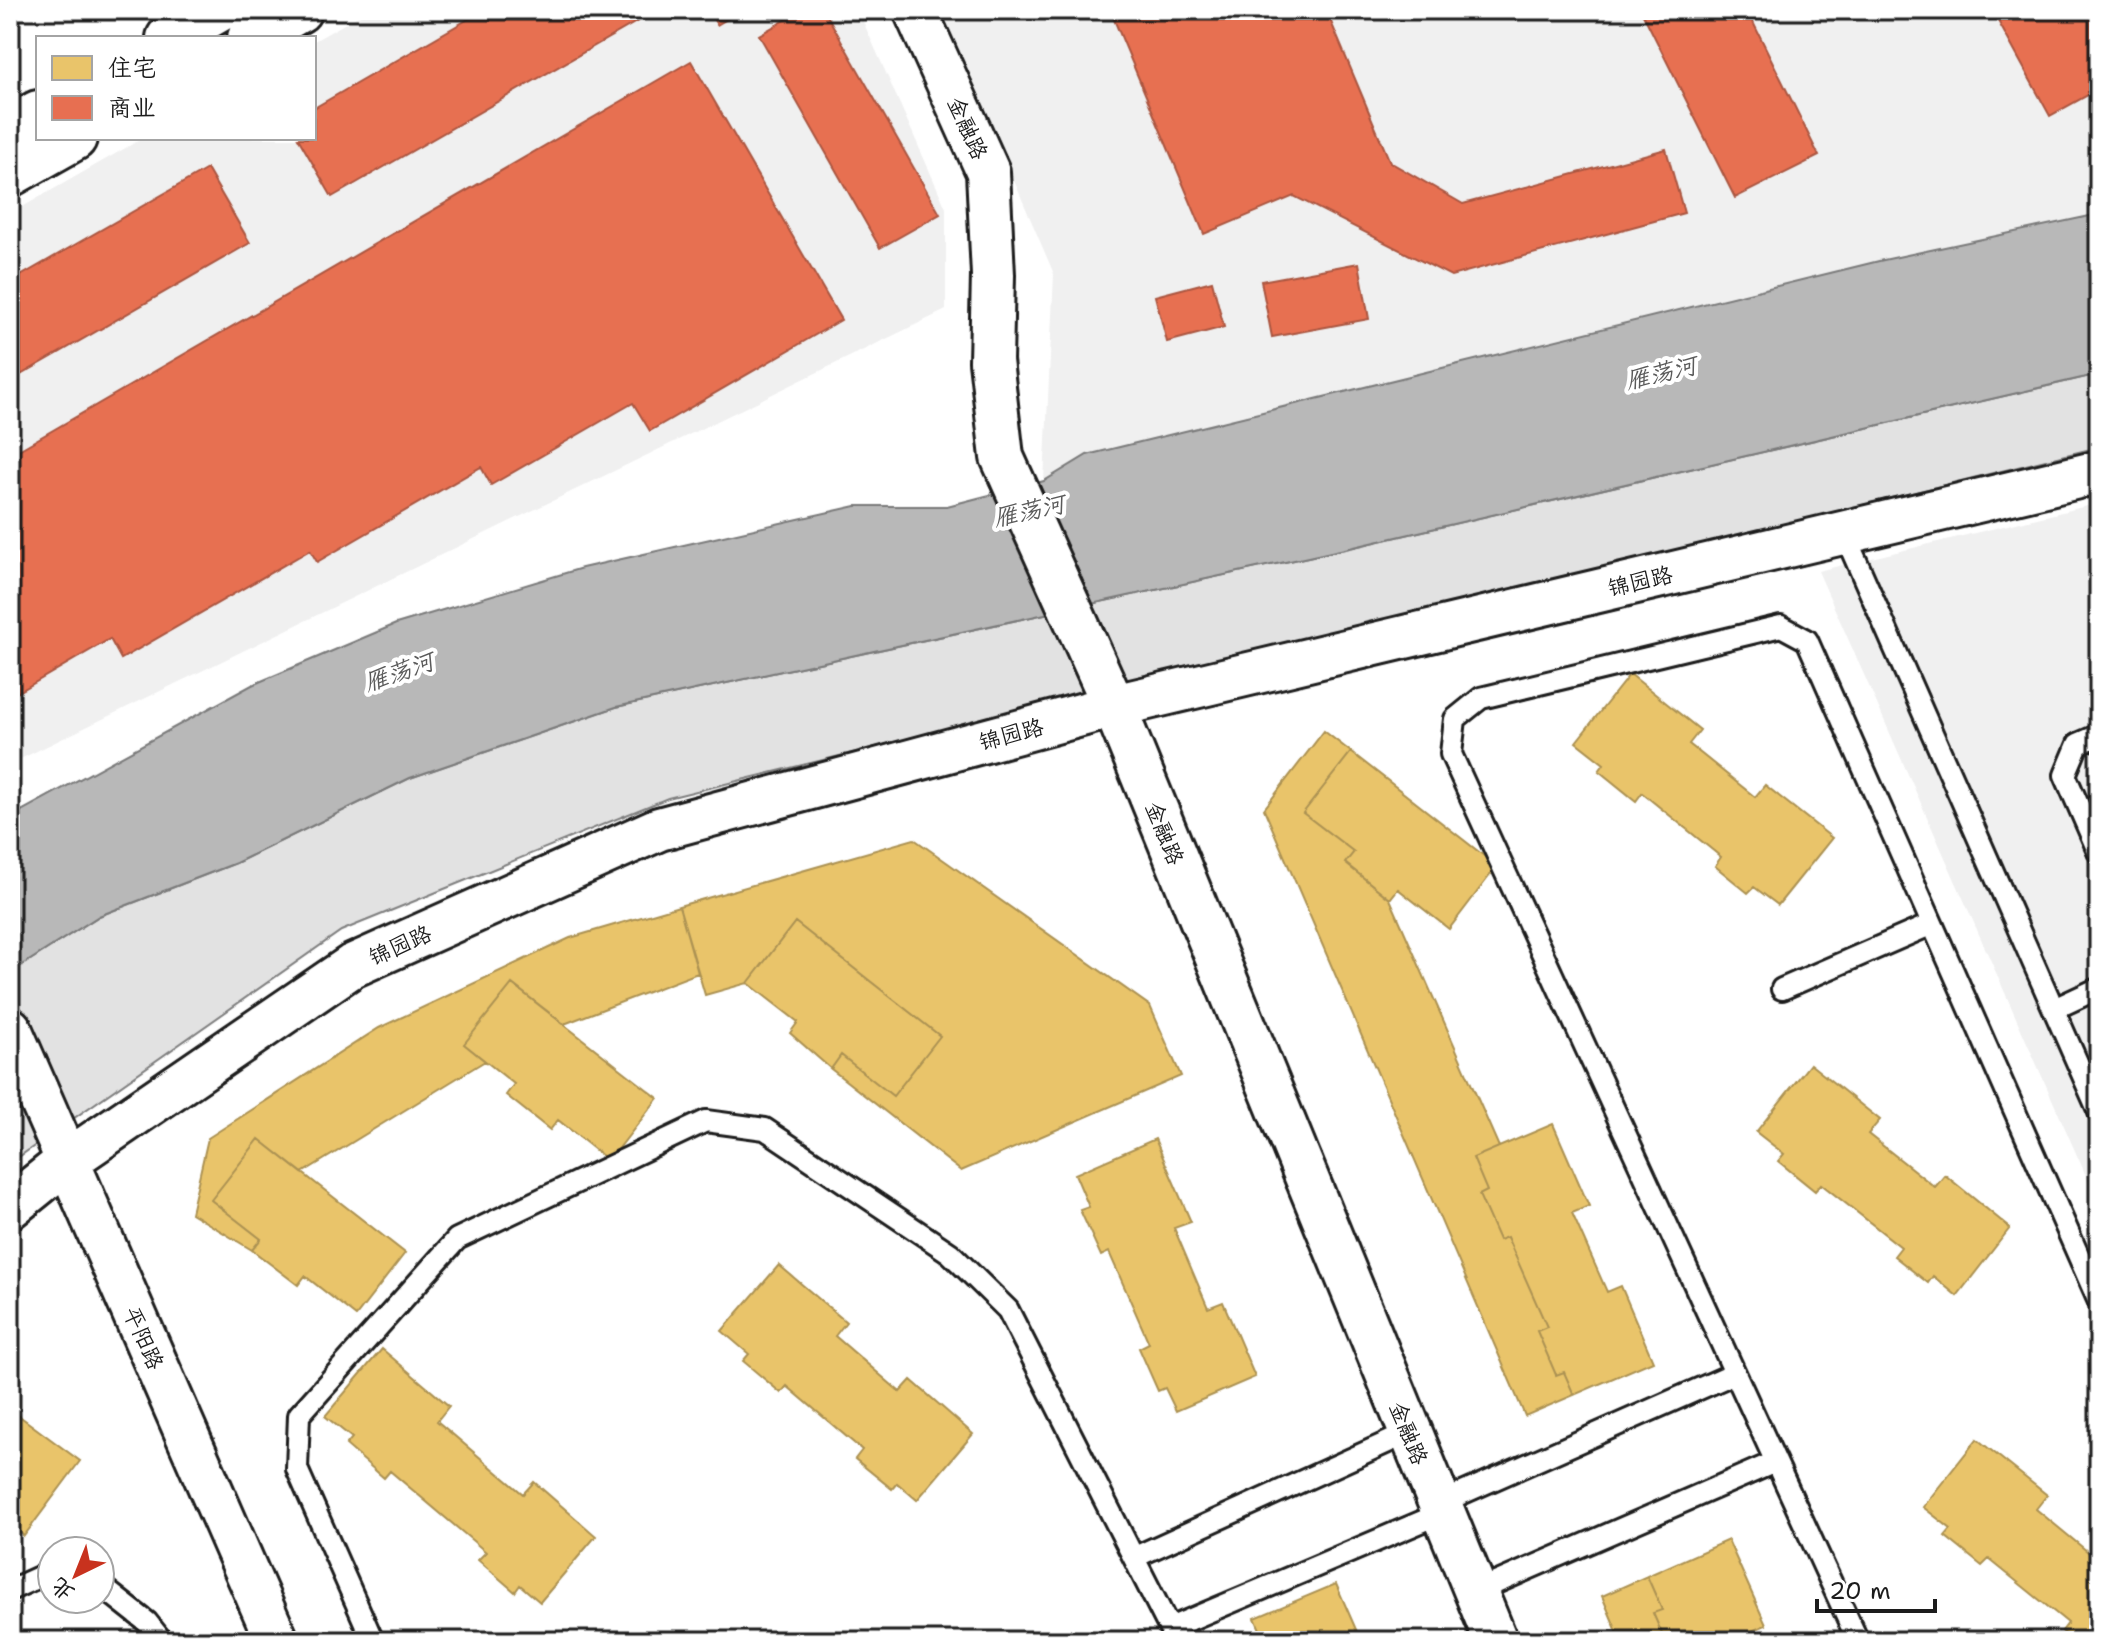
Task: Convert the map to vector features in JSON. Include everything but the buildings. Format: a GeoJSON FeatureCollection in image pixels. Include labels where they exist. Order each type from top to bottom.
{"type":"FeatureCollection","features":[{"type":"Feature","properties":{"kind":"street"},"geometry":{"type":"LineString","coordinates":[[172,36],[218,10]]}},
{"type":"Feature","properties":{"kind":"street"},"geometry":{"type":"LineString","coordinates":[[254,36],[299,10]]}},
{"type":"Feature","properties":{"kind":"street","name":"金融路"},"geometry":{"type":"LineString","coordinates":[[915,10],[988,172],[993,275],[991,361],[1002,457],[1082,642],[1114,706],[1408,1433],[1496,1641]]}},
{"type":"Feature","properties":{"kind":"street"},"geometry":{"type":"LineString","coordinates":[[10,129],[36,114]]}},
{"type":"Feature","properties":{"kind":"street"},"geometry":{"type":"LineString","coordinates":[[10,174],[70,140]]}},
{"type":"Feature","properties":{"kind":"street","name":"锦园路"},"geometry":{"type":"LineString","coordinates":[[10,1207],[67,1161],[352,966],[659,829],[1114,706],[2099,472]]}},
{"type":"Feature","properties":{"kind":"street","name":"平阳路"},"geometry":{"type":"LineString","coordinates":[[11,1032],[277,1641]]}},
{"type":"Feature","properties":{"kind":"lane"},"geometry":{"type":"LineString","coordinates":[[1844,533],[2099,1112]]}},
{"type":"Feature","properties":{"kind":"lane"},"geometry":{"type":"LineString","coordinates":[[1858,1641],[1451,754],[1455,719],[1481,698],[1781,626],[1807,640],[2099,1302]]}},
{"type":"Feature","properties":{"kind":"lane"},"geometry":{"type":"LineString","coordinates":[[2099,735],[2078,744],[2065,775],[2099,853]]}},
{"type":"Feature","properties":{"kind":"lane"},"geometry":{"type":"LineString","coordinates":[[1782,989],[1932,924]]}},
{"type":"Feature","properties":{"kind":"lane"},"geometry":{"type":"LineString","coordinates":[[2054,1009],[2099,988]]}},
{"type":"Feature","properties":{"kind":"lane"},"geometry":{"type":"LineString","coordinates":[[366,1639],[297,1469],[299,1415],[457,1239],[706,1121],[765,1129],[950,1253],[1008,1310],[1173,1634],[1735,1373]]}},
{"type":"Feature","properties":{"kind":"lane"},"geometry":{"type":"LineString","coordinates":[[1135,1557],[1408,1433]]}},
{"type":"Feature","properties":{"kind":"lane"},"geometry":{"type":"LineString","coordinates":[[1475,1592],[1775,1462]]}},
{"type":"Feature","properties":{"kind":"lane"},"geometry":{"type":"LineString","coordinates":[[10,1590],[36,1578]]}},
{"type":"Feature","properties":{"kind":"lane"},"geometry":{"type":"LineString","coordinates":[[116,1598],[147,1622],[162,1641]]}},
{"type":"Feature","properties":{"kind":"shaded area"},"geometry":{"type":"Polygon","coordinates":[[[369,10],[858,10],[946,208],[946,310],[10,764],[10,214],[140,140],[316,140],[316,40],[369,10]]]}},
{"type":"Feature","properties":{"kind":"shaded area"},"geometry":{"type":"Polygon","coordinates":[[[941,10],[2099,10],[2099,214],[1879,261],[1087,455],[1044,481],[1054,274],[941,10]]]}},
{"type":"Feature","properties":{"kind":"shaded area"},"geometry":{"type":"Polygon","coordinates":[[[2099,374],[2099,447],[668,798],[341,931],[10,1163],[10,973],[99,916],[236,863],[410,778],[616,707],[1354,547],[2099,374]]]}},
{"type":"Feature","properties":{"kind":"shaded area"},"geometry":{"type":"Polygon","coordinates":[[[2099,503],[2099,1205],[1818,571],[2099,503]]]}},
{"type":"Feature","properties":{"kind":"water","name":"雁荡河"},"geometry":{"type":"Polygon","coordinates":[[[2099,214],[2099,374],[1354,547],[616,707],[410,778],[236,863],[99,916],[10,973],[10,817],[252,685],[396,624],[582,568],[856,506],[947,506],[1044,481],[1087,455],[1879,261],[2099,214]]]}}]}
